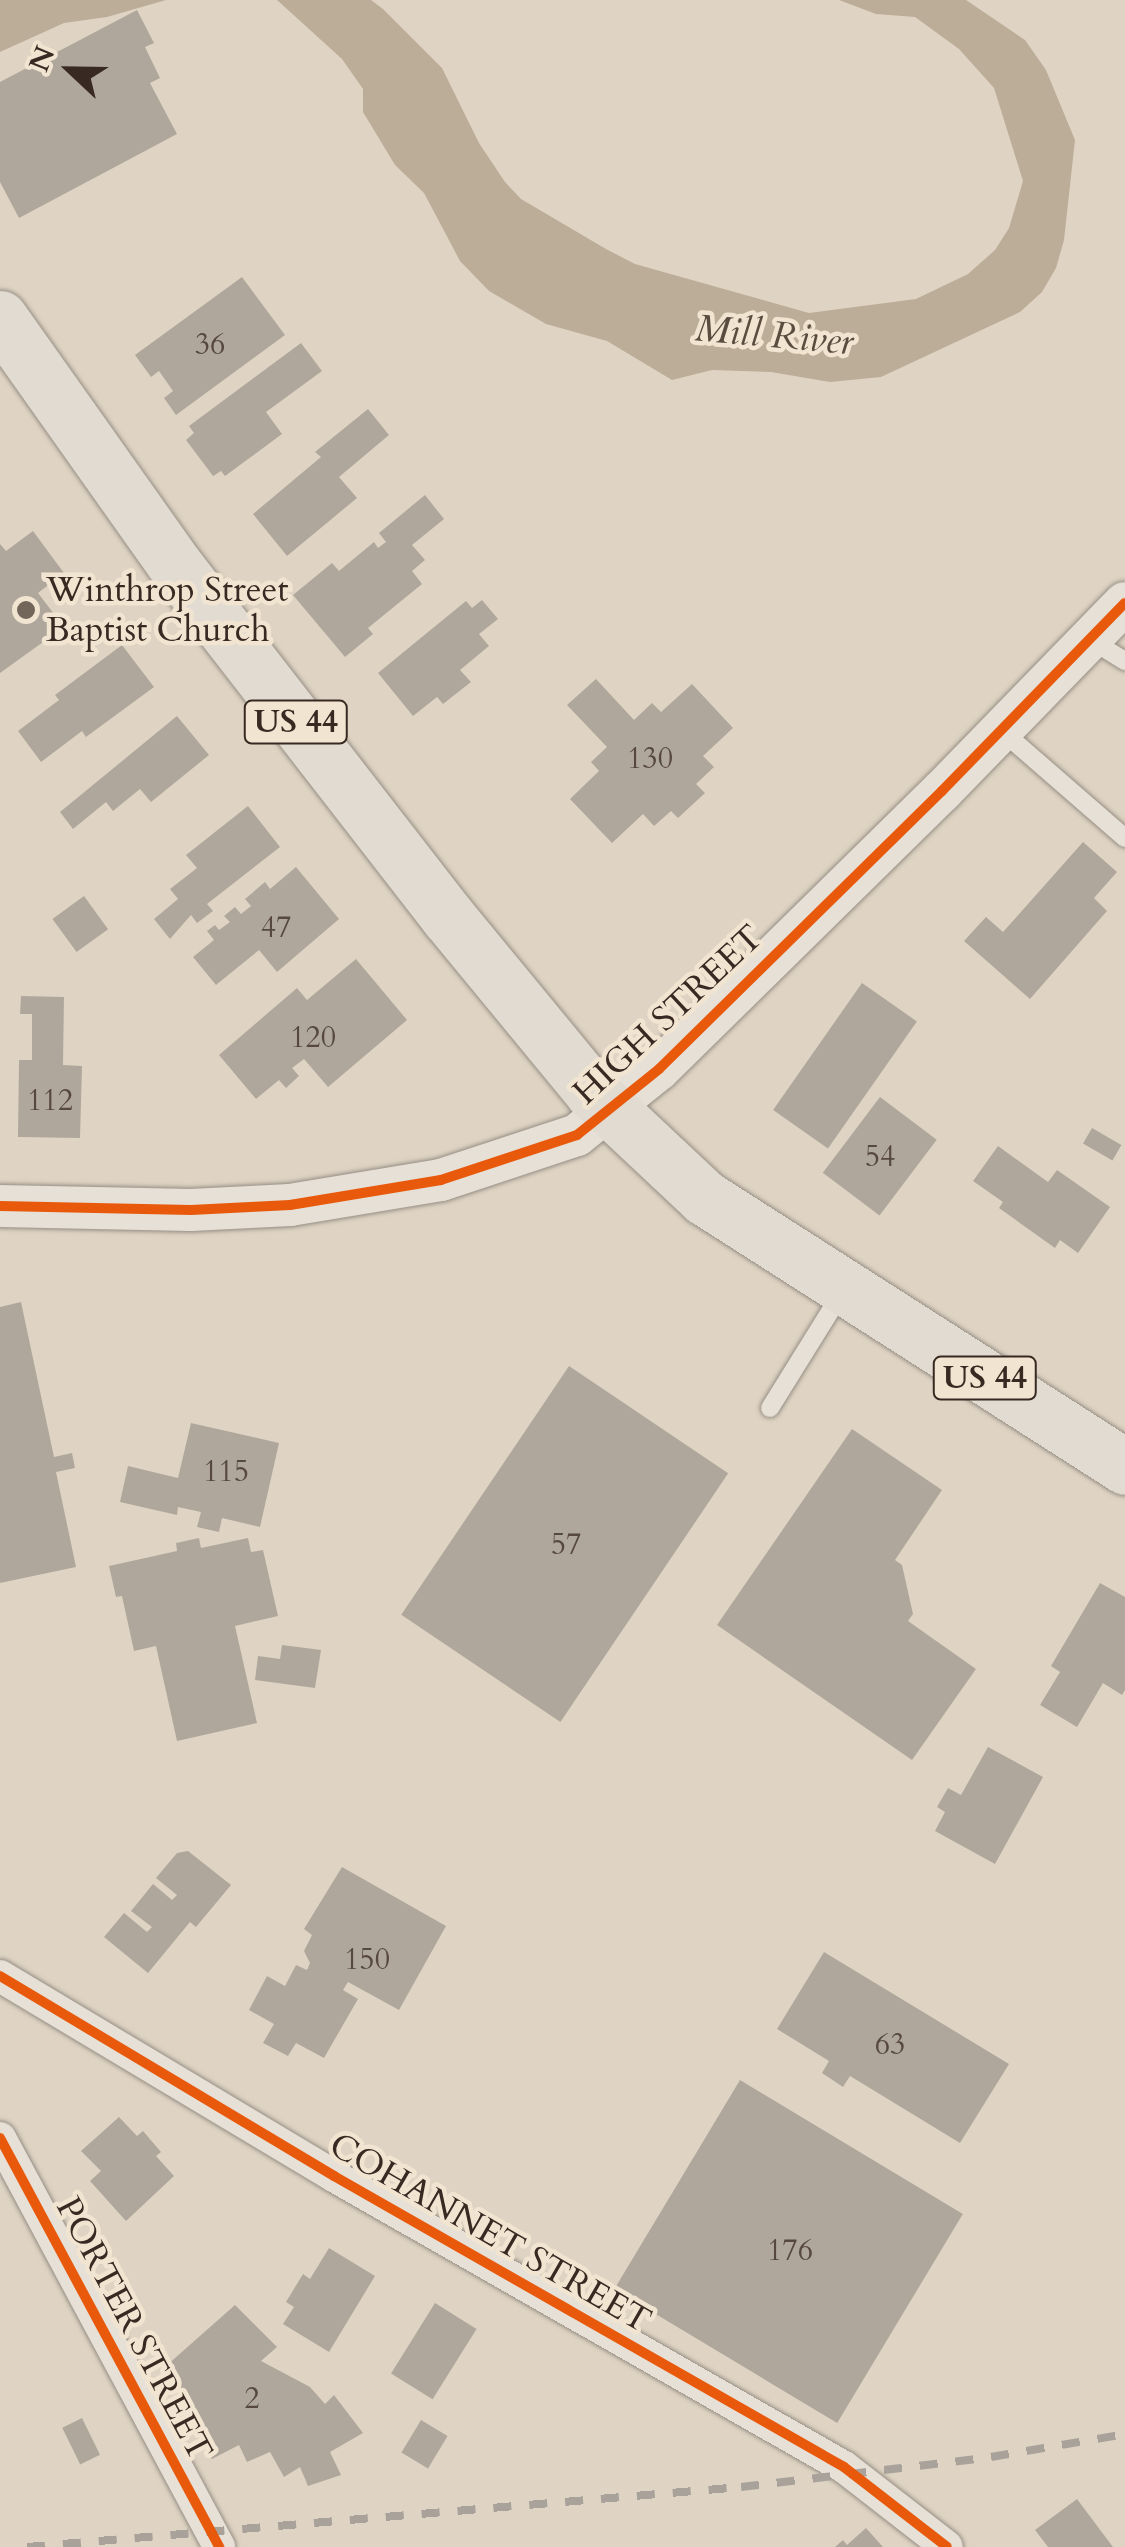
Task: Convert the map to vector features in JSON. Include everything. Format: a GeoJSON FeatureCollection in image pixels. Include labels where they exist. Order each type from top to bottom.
{"type":"FeatureCollection","features":[{"type":"Feature","properties":{"kind":"highway","name":"US 44"},"geometry":{"type":"LineString","coordinates":[[0,318],[190,584],[551,1047],[611,1111],[704,1198],[1125,1467]]}},
{"type":"Feature","properties":{"kind":"street","name":"HIGH STREET"},"geometry":{"type":"LineString","coordinates":[[0,1206],[242,1209],[394,1190],[551,1147],[611,1111],[1001,731],[1108,650],[1125,603]]}},
{"type":"Feature","properties":{"kind":"street","name":"COHANNET STREET"},"geometry":{"type":"LineString","coordinates":[[0,1976],[334,2176],[844,2467],[947,2547]]}},
{"type":"Feature","properties":{"kind":"street","name":"PORTER STREET"},"geometry":{"type":"LineString","coordinates":[[0,2138],[219,2547]]}},
{"type":"Feature","properties":{"kind":"lane"},"geometry":{"type":"LineString","coordinates":[[1001,731],[1125,838]]}},
{"type":"Feature","properties":{"kind":"lane"},"geometry":{"type":"LineString","coordinates":[[770,1408],[845,1289]]}},
{"type":"Feature","properties":{"kind":"water"},"geometry":{"type":"Polygon","coordinates":[[[0,0],[166,0],[107,17],[64,23],[0,52],[0,0]]]}},
{"type":"Feature","properties":{"kind":"water","name":"Mill River"},"geometry":{"type":"Polygon","coordinates":[[[277,0],[371,0],[383,9],[442,68],[479,143],[521,199],[635,264],[809,313],[916,299],[968,274],[995,250],[1009,228],[1023,181],[994,88],[959,49],[915,17],[876,14],[839,0],[966,0],[1025,40],[1046,70],[1075,140],[1064,240],[1056,268],[1042,292],[1020,312],[881,377],[830,382],[771,372],[712,370],[672,380],[607,341],[546,324],[489,291],[460,261],[424,193],[395,165],[363,112],[363,89],[342,59],[277,0]]]}},
{"type":"Feature","properties":{"kind":"building"},"geometry":{"type":"Polygon","coordinates":[[[137,10],[154,43],[145,47],[160,78],[150,83],[177,134],[19,218],[0,182],[0,82],[137,10]]]}},
{"type":"Feature","properties":{"kind":"building"},"geometry":{"type":"Polygon","coordinates":[[[242,277],[285,335],[176,415],[164,398],[173,391],[159,371],[151,377],[135,355],[242,277]]]}},
{"type":"Feature","properties":{"kind":"building"},"geometry":{"type":"Polygon","coordinates":[[[301,343],[322,371],[266,412],[282,434],[225,476],[221,471],[213,476],[186,440],[194,433],[189,426],[301,343]]]}},
{"type":"Feature","properties":{"kind":"building"},"geometry":{"type":"Polygon","coordinates":[[[368,409],[389,435],[339,477],[357,498],[287,556],[253,514],[321,457],[315,452],[368,409]]]}},
{"type":"Feature","properties":{"kind":"building"},"geometry":{"type":"Polygon","coordinates":[[[425,495],[444,519],[412,545],[425,560],[412,571],[422,584],[368,628],[373,634],[345,657],[293,595],[332,563],[339,571],[374,542],[378,548],[386,542],[379,533],[425,495]]]}},
{"type":"Feature","properties":{"kind":"building","name":"Winthrop Street Baptist Church"},"geometry":{"type":"Polygon","coordinates":[[[33,531],[64,573],[38,593],[64,627],[0,673],[0,544],[6,551],[33,531]]]}},
{"type":"Feature","properties":{"kind":"building"},"geometry":{"type":"Polygon","coordinates":[[[482,600],[498,619],[479,634],[489,646],[460,670],[471,682],[443,704],[437,697],[413,716],[378,673],[466,601],[472,608],[482,600]]]}},
{"type":"Feature","properties":{"kind":"building"},"geometry":{"type":"Polygon","coordinates":[[[122,645],[154,687],[86,737],[82,731],[41,762],[18,731],[59,700],[55,695],[122,645]]]}},
{"type":"Feature","properties":{"kind":"building"},"geometry":{"type":"Polygon","coordinates":[[[596,679],[634,720],[652,703],[661,712],[692,684],[733,728],[703,756],[714,767],[696,784],[705,793],[678,818],[671,811],[654,826],[643,814],[612,843],[570,799],[599,771],[591,762],[607,747],[567,705],[596,679]]]}},
{"type":"Feature","properties":{"kind":"building"},"geometry":{"type":"Polygon","coordinates":[[[177,716],[209,755],[151,802],[140,789],[113,811],[106,802],[73,829],[60,812],[177,716]]]}},
{"type":"Feature","properties":{"kind":"building"},"geometry":{"type":"Polygon","coordinates":[[[248,806],[280,847],[207,904],[213,911],[197,923],[191,915],[170,939],[154,919],[178,899],[170,889],[197,868],[186,855],[248,806]]]}},
{"type":"Feature","properties":{"kind":"building"},"geometry":{"type":"Polygon","coordinates":[[[1083,842],[1117,872],[1094,898],[1107,911],[1030,999],[964,941],[986,917],[1003,932],[1083,842]]]}},
{"type":"Feature","properties":{"kind":"building"},"geometry":{"type":"Polygon","coordinates":[[[296,867],[339,919],[277,972],[259,950],[216,985],[193,957],[214,940],[207,931],[215,925],[219,930],[230,922],[224,916],[235,907],[241,914],[251,906],[245,899],[265,882],[270,889],[296,867]]]}},
{"type":"Feature","properties":{"kind":"building"},"geometry":{"type":"Polygon","coordinates":[[[84,896],[108,929],[77,952],[52,919],[84,896]]]}},
{"type":"Feature","properties":{"kind":"building"},"geometry":{"type":"Polygon","coordinates":[[[356,959],[407,1020],[328,1087],[304,1059],[292,1068],[299,1076],[286,1088],[279,1080],[256,1099],[219,1055],[297,988],[307,1000],[356,959]]]}},
{"type":"Feature","properties":{"kind":"building"},"geometry":{"type":"Polygon","coordinates":[[[862,983],[917,1021],[828,1148],[773,1110],[862,983]]]}},
{"type":"Feature","properties":{"kind":"building"},"geometry":{"type":"Polygon","coordinates":[[[21,996],[64,997],[63,1065],[82,1066],[80,1138],[18,1137],[19,1060],[32,1060],[32,1014],[20,1014],[21,996]]]}},
{"type":"Feature","properties":{"kind":"building"},"geometry":{"type":"Polygon","coordinates":[[[880,1097],[937,1140],[880,1216],[823,1173],[880,1097]]]}},
{"type":"Feature","properties":{"kind":"building"},"geometry":{"type":"Polygon","coordinates":[[[1092,1128],[1121,1145],[1112,1161],[1083,1144],[1092,1128]]]}},
{"type":"Feature","properties":{"kind":"building"},"geometry":{"type":"Polygon","coordinates":[[[998,1146],[1048,1182],[1057,1170],[1110,1207],[1078,1253],[1060,1240],[1055,1248],[999,1208],[1003,1202],[973,1181],[998,1146]]]}},
{"type":"Feature","properties":{"kind":"building"},"geometry":{"type":"Polygon","coordinates":[[[21,1302],[54,1457],[72,1453],[75,1468],[56,1472],[76,1567],[0,1583],[0,1307],[21,1302]]]}},
{"type":"Feature","properties":{"kind":"building"},"geometry":{"type":"Polygon","coordinates":[[[569,1366],[728,1473],[560,1722],[401,1615],[569,1366]]]}},
{"type":"Feature","properties":{"kind":"building"},"geometry":{"type":"Polygon","coordinates":[[[191,1423],[279,1443],[260,1527],[222,1518],[219,1532],[197,1527],[201,1512],[178,1507],[177,1515],[120,1502],[128,1466],[178,1478],[191,1423]]]}},
{"type":"Feature","properties":{"kind":"building"},"geometry":{"type":"Polygon","coordinates":[[[852,1429],[942,1490],[895,1560],[902,1565],[913,1614],[908,1621],[976,1669],[912,1760],[717,1625],[852,1429]]]}},
{"type":"Feature","properties":{"kind":"building"},"geometry":{"type":"Polygon","coordinates":[[[199,1538],[201,1548],[248,1538],[251,1552],[263,1550],[278,1616],[235,1626],[257,1723],[177,1741],[156,1646],[134,1651],[122,1596],[116,1597],[109,1566],[177,1551],[176,1543],[199,1538]]]}},
{"type":"Feature","properties":{"kind":"building"},"geometry":{"type":"Polygon","coordinates":[[[1100,1583],[1125,1597],[1125,1690],[1122,1695],[1103,1683],[1077,1727],[1040,1705],[1060,1672],[1051,1666],[1100,1583]]]}},
{"type":"Feature","properties":{"kind":"building"},"geometry":{"type":"Polygon","coordinates":[[[282,1645],[321,1650],[315,1688],[255,1680],[258,1656],[280,1659],[282,1645]]]}},
{"type":"Feature","properties":{"kind":"building"},"geometry":{"type":"Polygon","coordinates":[[[988,1747],[1043,1777],[995,1864],[935,1831],[945,1812],[937,1807],[948,1788],[961,1795],[988,1747]]]}},
{"type":"Feature","properties":{"kind":"building"},"geometry":{"type":"Polygon","coordinates":[[[188,1851],[231,1885],[196,1927],[190,1922],[148,1973],[104,1937],[124,1913],[147,1932],[152,1927],[131,1911],[153,1884],[172,1900],[177,1895],[156,1878],[177,1853],[188,1851]]]}},
{"type":"Feature","properties":{"kind":"building"},"geometry":{"type":"Polygon","coordinates":[[[342,1867],[446,1926],[399,2010],[348,1982],[343,1990],[358,1999],[324,2058],[296,2043],[288,2056],[263,2043],[274,2024],[249,2010],[267,1976],[285,1986],[296,1965],[307,1970],[310,1963],[304,1951],[312,1935],[304,1929],[342,1867]]]}},
{"type":"Feature","properties":{"kind":"building"},"geometry":{"type":"Polygon","coordinates":[[[824,1952],[1009,2064],[960,2143],[850,2076],[843,2087],[822,2073],[829,2061],[777,2029],[824,1952]]]}},
{"type":"Feature","properties":{"kind":"building"},"geometry":{"type":"Polygon","coordinates":[[[740,2080],[963,2214],[837,2423],[614,2289],[740,2080]]]}},
{"type":"Feature","properties":{"kind":"building"},"geometry":{"type":"Polygon","coordinates":[[[119,2117],[137,2136],[143,2131],[161,2152],[156,2156],[174,2176],[126,2221],[90,2181],[101,2171],[81,2151],[119,2117]]]}},
{"type":"Feature","properties":{"kind":"building"},"geometry":{"type":"Polygon","coordinates":[[[329,2248],[375,2276],[329,2352],[283,2324],[294,2307],[286,2302],[303,2274],[310,2279],[329,2248]]]}},
{"type":"Feature","properties":{"kind":"building"},"geometry":{"type":"Polygon","coordinates":[[[435,2303],[477,2329],[433,2399],[391,2373],[435,2303]]]}},
{"type":"Feature","properties":{"kind":"building"},"geometry":{"type":"Polygon","coordinates":[[[235,2305],[277,2347],[261,2361],[310,2387],[325,2404],[334,2395],[363,2433],[330,2452],[341,2475],[308,2486],[300,2467],[284,2477],[270,2452],[247,2462],[239,2445],[212,2459],[166,2366],[235,2305]]]}},
{"type":"Feature","properties":{"kind":"building"},"geometry":{"type":"Polygon","coordinates":[[[82,2418],[100,2455],[80,2464],[62,2428],[82,2418]]]}},
{"type":"Feature","properties":{"kind":"building"},"geometry":{"type":"Polygon","coordinates":[[[421,2420],[448,2436],[428,2469],[401,2453],[421,2420]]]}},
{"type":"Feature","properties":{"kind":"building"},"geometry":{"type":"Polygon","coordinates":[[[1077,2499],[1113,2547],[1048,2547],[1035,2530],[1077,2499]]]}},
{"type":"Feature","properties":{"kind":"building"},"geometry":{"type":"Polygon","coordinates":[[[866,2528],[883,2547],[835,2547],[843,2540],[847,2545],[866,2528]]]}},
{"type":"Feature","properties":{"kind":"railway"},"geometry":{"type":"LineString","coordinates":[[27,2547],[741,2487],[991,2457],[1125,2434]]}},
{"type":"Feature","properties":{"kind":"cycle path"},"geometry":{"type":"LineString","coordinates":[[0,1206],[191,1210],[290,1205],[441,1180],[577,1135],[659,1069],[942,791],[1125,603]]}},
{"type":"Feature","properties":{"kind":"cycle path"},"geometry":{"type":"LineString","coordinates":[[0,1976],[334,2176],[844,2467],[947,2547]]}},
{"type":"Feature","properties":{"kind":"cycle path"},"geometry":{"type":"LineString","coordinates":[[0,2138],[219,2547]]}},
{"type":"Feature","properties":{"kind":"place","name":"Winthrop Street Baptist Church"},"geometry":{"type":"Point","coordinates":[26,610]}}]}
